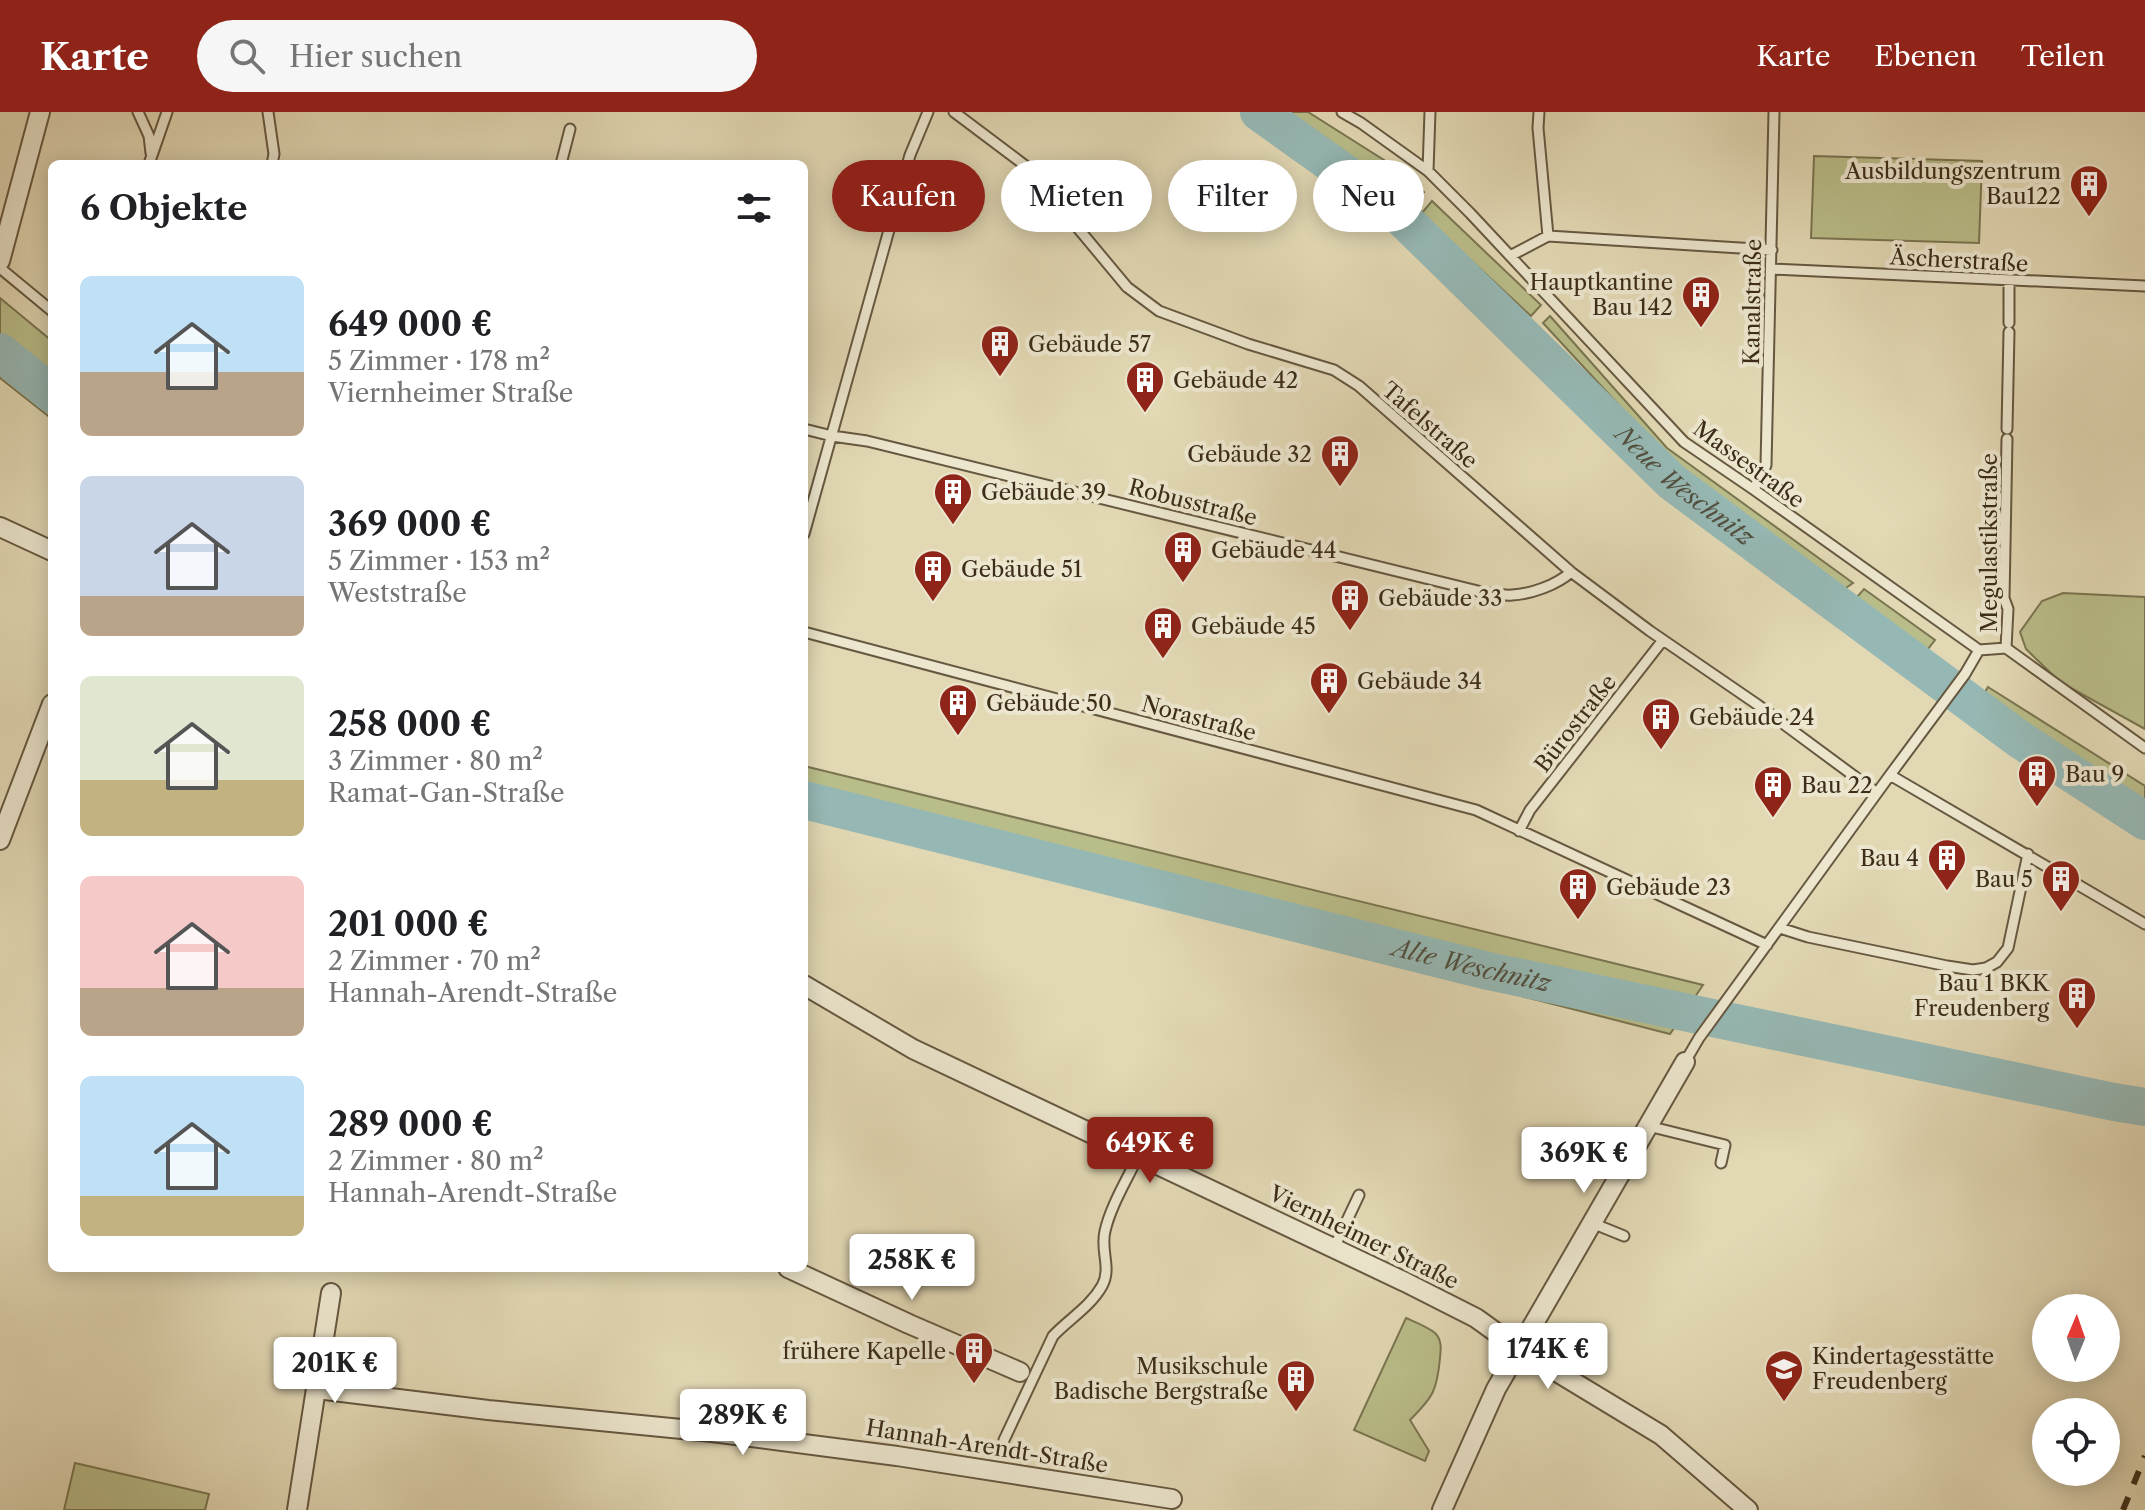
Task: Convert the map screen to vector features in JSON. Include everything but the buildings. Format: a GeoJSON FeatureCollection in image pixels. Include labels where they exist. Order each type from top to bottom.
{"type":"FeatureCollection","features":[{"type":"Feature","properties":{"kind":"street"},"geometry":{"type":"LineString","coordinates":[[0,261],[40,112]]}},
{"type":"Feature","properties":{"kind":"street"},"geometry":{"type":"LineString","coordinates":[[0,527],[48,549]]}},
{"type":"Feature","properties":{"kind":"street"},"geometry":{"type":"LineString","coordinates":[[0,840],[48,714]]}},
{"type":"Feature","properties":{"kind":"street","name":"Viernheimer Straße"},"geometry":{"type":"LineString","coordinates":[[808,987],[913,1049],[1476,1318],[1519,1349],[1661,1435],[1748,1510]]}},
{"type":"Feature","properties":{"kind":"street"},"geometry":{"type":"LineString","coordinates":[[1442,1510],[1496,1389],[1685,1062]]}},
{"type":"Feature","properties":{"kind":"street"},"geometry":{"type":"LineString","coordinates":[[797,1272],[1020,1372]]}},
{"type":"Feature","properties":{"kind":"street"},"geometry":{"type":"LineString","coordinates":[[297,1510],[331,1293]]}},
{"type":"Feature","properties":{"kind":"street","name":"Hannah-Arendt-Straße"},"geometry":{"type":"LineString","coordinates":[[317,1389],[712,1432],[866,1452],[1172,1499]]}},
{"type":"Feature","properties":{"kind":"lane"},"geometry":{"type":"LineString","coordinates":[[138,112],[149,136],[150,160]]}},
{"type":"Feature","properties":{"kind":"lane"},"geometry":{"type":"LineString","coordinates":[[150,160],[167,112]]}},
{"type":"Feature","properties":{"kind":"lane"},"geometry":{"type":"LineString","coordinates":[[268,112],[273,160]]}},
{"type":"Feature","properties":{"kind":"lane"},"geometry":{"type":"LineString","coordinates":[[808,520],[910,155],[928,112]]}},
{"type":"Feature","properties":{"kind":"lane","name":"Tafelstraße"},"geometry":{"type":"LineString","coordinates":[[954,112],[1027,167],[1107,265],[1127,287],[1150,305],[1248,344],[1334,370],[1359,386],[1571,572],[1877,793]]}},
{"type":"Feature","properties":{"kind":"lane","name":"Massestraße"},"geometry":{"type":"LineString","coordinates":[[1342,112],[1428,171],[1684,442],[1979,650]]}},
{"type":"Feature","properties":{"kind":"lane"},"geometry":{"type":"LineString","coordinates":[[1428,171],[1430,112]]}},
{"type":"Feature","properties":{"kind":"lane"},"geometry":{"type":"LineString","coordinates":[[1539,112],[1548,236]]}},
{"type":"Feature","properties":{"kind":"lane","name":"Kanalstraße"},"geometry":{"type":"LineString","coordinates":[[1753,489],[1766,465],[1774,112]]}},
{"type":"Feature","properties":{"kind":"lane"},"geometry":{"type":"LineString","coordinates":[[562,160],[570,129]]}},
{"type":"Feature","properties":{"kind":"lane"},"geometry":{"type":"LineString","coordinates":[[1510,256],[1548,236],[1772,250]]}},
{"type":"Feature","properties":{"kind":"lane"},"geometry":{"type":"LineString","coordinates":[[0,268],[48,308]]}},
{"type":"Feature","properties":{"kind":"lane","name":"Äscherstraße"},"geometry":{"type":"LineString","coordinates":[[1771,269],[2145,286]]}},
{"type":"Feature","properties":{"kind":"lane","name":"Megulastikstraße"},"geometry":{"type":"LineString","coordinates":[[2006,648],[2008,609],[2004,598],[2009,280]]}},
{"type":"Feature","properties":{"kind":"lane","name":"Robusstraße"},"geometry":{"type":"LineString","coordinates":[[808,430],[867,441],[1486,593],[1511,595],[1539,589],[1565,578],[1571,572]]}},
{"type":"Feature","properties":{"kind":"lane","name":"Norastraße"},"geometry":{"type":"LineString","coordinates":[[808,633],[1476,810],[1767,945]]}},
{"type":"Feature","properties":{"kind":"lane","name":"Bürostraße"},"geometry":{"type":"LineString","coordinates":[[1519,831],[1530,810],[1663,640]]}},
{"type":"Feature","properties":{"kind":"lane"},"geometry":{"type":"LineString","coordinates":[[1685,1062],[1699,1038],[1965,674],[1979,650],[2006,648],[2145,748]]}},
{"type":"Feature","properties":{"kind":"lane"},"geometry":{"type":"LineString","coordinates":[[1890,775],[2145,924]]}},
{"type":"Feature","properties":{"kind":"lane"},"geometry":{"type":"LineString","coordinates":[[1780,928],[1808,937],[1947,966],[1973,970],[1986,968],[1997,962],[2011,941],[2028,854]]}},
{"type":"Feature","properties":{"kind":"lane"},"geometry":{"type":"LineString","coordinates":[[1648,1126],[1725,1145],[1721,1163]]}},
{"type":"Feature","properties":{"kind":"lane"},"geometry":{"type":"LineString","coordinates":[[1004,1440],[1053,1336],[1086,1308],[1101,1287],[1107,1274],[1103,1246],[1107,1221],[1138,1156]]}},
{"type":"Feature","properties":{"kind":"lane"},"geometry":{"type":"LineString","coordinates":[[1334,1248],[1359,1195]]}},
{"type":"Feature","properties":{"kind":"lane"},"geometry":{"type":"LineString","coordinates":[[1592,1223],[1624,1236]]}},
{"type":"Feature","properties":{"kind":"green space"},"geometry":{"type":"Polygon","coordinates":[[[1273,112],[1308,112],[1384,160],[1351,160],[1273,112]]]}},
{"type":"Feature","properties":{"kind":"green space"},"geometry":{"type":"Polygon","coordinates":[[[1814,156],[1982,161],[1979,243],[1811,238],[1814,156]]]}},
{"type":"Feature","properties":{"kind":"green space"},"geometry":{"type":"Polygon","coordinates":[[[1432,201],[1541,305],[1531,316],[1424,217],[1424,210],[1432,201]]]}},
{"type":"Feature","properties":{"kind":"green space"},"geometry":{"type":"Polygon","coordinates":[[[0,298],[48,338],[48,416],[0,378],[0,298]]]}},
{"type":"Feature","properties":{"kind":"green space"},"geometry":{"type":"Polygon","coordinates":[[[1550,316],[1667,448],[1853,583],[1840,592],[1664,454],[1543,323],[1550,316]]]}},
{"type":"Feature","properties":{"kind":"green space"},"geometry":{"type":"Polygon","coordinates":[[[1864,589],[1935,640],[1921,658],[1850,605],[1864,589]]]}},
{"type":"Feature","properties":{"kind":"green space"},"geometry":{"type":"Polygon","coordinates":[[[2063,593],[2145,597],[2145,729],[2060,682],[2026,649],[2020,632],[2042,601],[2063,593]]]}},
{"type":"Feature","properties":{"kind":"green space"},"geometry":{"type":"Polygon","coordinates":[[[1988,687],[2145,786],[2145,813],[1979,702],[1988,687]]]}},
{"type":"Feature","properties":{"kind":"green space"},"geometry":{"type":"Polygon","coordinates":[[[808,767],[1703,985],[1670,1034],[1275,929],[1083,886],[808,813],[808,767]]]}},
{"type":"Feature","properties":{"kind":"green space"},"geometry":{"type":"Polygon","coordinates":[[[1406,1318],[1435,1333],[1440,1345],[1435,1386],[1429,1399],[1410,1420],[1429,1451],[1425,1461],[1354,1430],[1406,1318]]]}},
{"type":"Feature","properties":{"kind":"green space"},"geometry":{"type":"Polygon","coordinates":[[[75,1463],[209,1494],[205,1510],[64,1510],[75,1463]]]}},
{"type":"Feature","properties":{"kind":"waterway","name":"Neue Weschnitz"},"geometry":{"type":"LineString","coordinates":[[1259,112],[1388,204],[1672,482],[2019,739],[2145,821]]}},
{"type":"Feature","properties":{"kind":"waterway","name":"Alte Weschnitz"},"geometry":{"type":"LineString","coordinates":[[0,352],[48,391]]}},
{"type":"Feature","properties":{"kind":"waterway","name":"Alte Weschnitz"},"geometry":{"type":"LineString","coordinates":[[808,801],[1488,971],[2145,1107]]}},
{"type":"Feature","properties":{"kind":"railway"},"geometry":{"type":"LineString","coordinates":[[2123,1510],[2145,1456]]}},
{"type":"Feature","properties":{"kind":"place","name":"Ausbildungszentrum Bau122"},"geometry":{"type":"Point","coordinates":[2089,218]}},
{"type":"Feature","properties":{"kind":"place","name":"Hauptkantine Bau 142"},"geometry":{"type":"Point","coordinates":[1701,329]}},
{"type":"Feature","properties":{"kind":"place","name":"Gebäude 57"},"geometry":{"type":"Point","coordinates":[1000,378]}},
{"type":"Feature","properties":{"kind":"place","name":"Gebäude 42"},"geometry":{"type":"Point","coordinates":[1145,414]}},
{"type":"Feature","properties":{"kind":"place","name":"Gebäude 32"},"geometry":{"type":"Point","coordinates":[1340,488]}},
{"type":"Feature","properties":{"kind":"place","name":"Gebäude 39"},"geometry":{"type":"Point","coordinates":[953,526]}},
{"type":"Feature","properties":{"kind":"place","name":"Gebäude 44"},"geometry":{"type":"Point","coordinates":[1183,584]}},
{"type":"Feature","properties":{"kind":"place","name":"Gebäude 51"},"geometry":{"type":"Point","coordinates":[933,603]}},
{"type":"Feature","properties":{"kind":"place","name":"Gebäude 33"},"geometry":{"type":"Point","coordinates":[1350,632]}},
{"type":"Feature","properties":{"kind":"place","name":"Gebäude 45"},"geometry":{"type":"Point","coordinates":[1163,660]}},
{"type":"Feature","properties":{"kind":"place","name":"Gebäude 34"},"geometry":{"type":"Point","coordinates":[1329,715]}},
{"type":"Feature","properties":{"kind":"place","name":"Gebäude 50"},"geometry":{"type":"Point","coordinates":[958,737]}},
{"type":"Feature","properties":{"kind":"place","name":"Gebäude 24"},"geometry":{"type":"Point","coordinates":[1661,751]}},
{"type":"Feature","properties":{"kind":"place","name":"Bau 9"},"geometry":{"type":"Point","coordinates":[2037,808]}},
{"type":"Feature","properties":{"kind":"place","name":"Bau 22"},"geometry":{"type":"Point","coordinates":[1773,819]}},
{"type":"Feature","properties":{"kind":"place","name":"Bau 4"},"geometry":{"type":"Point","coordinates":[1947,892]}},
{"type":"Feature","properties":{"kind":"place","name":"Bau 5"},"geometry":{"type":"Point","coordinates":[2061,913]}},
{"type":"Feature","properties":{"kind":"place","name":"Gebäude 23"},"geometry":{"type":"Point","coordinates":[1578,921]}},
{"type":"Feature","properties":{"kind":"place","name":"Bau 1 BKK Freudenberg"},"geometry":{"type":"Point","coordinates":[2077,1030]}},
{"type":"Feature","properties":{"kind":"place","name":"frühere Kapelle"},"geometry":{"type":"Point","coordinates":[974,1385]}},
{"type":"Feature","properties":{"kind":"place","name":"Kindertagesstätte Freudenberg"},"geometry":{"type":"Point","coordinates":[1784,1403]}},
{"type":"Feature","properties":{"kind":"place","name":"Musikschule Badische Bergstraße"},"geometry":{"type":"Point","coordinates":[1296,1413]}}]}
